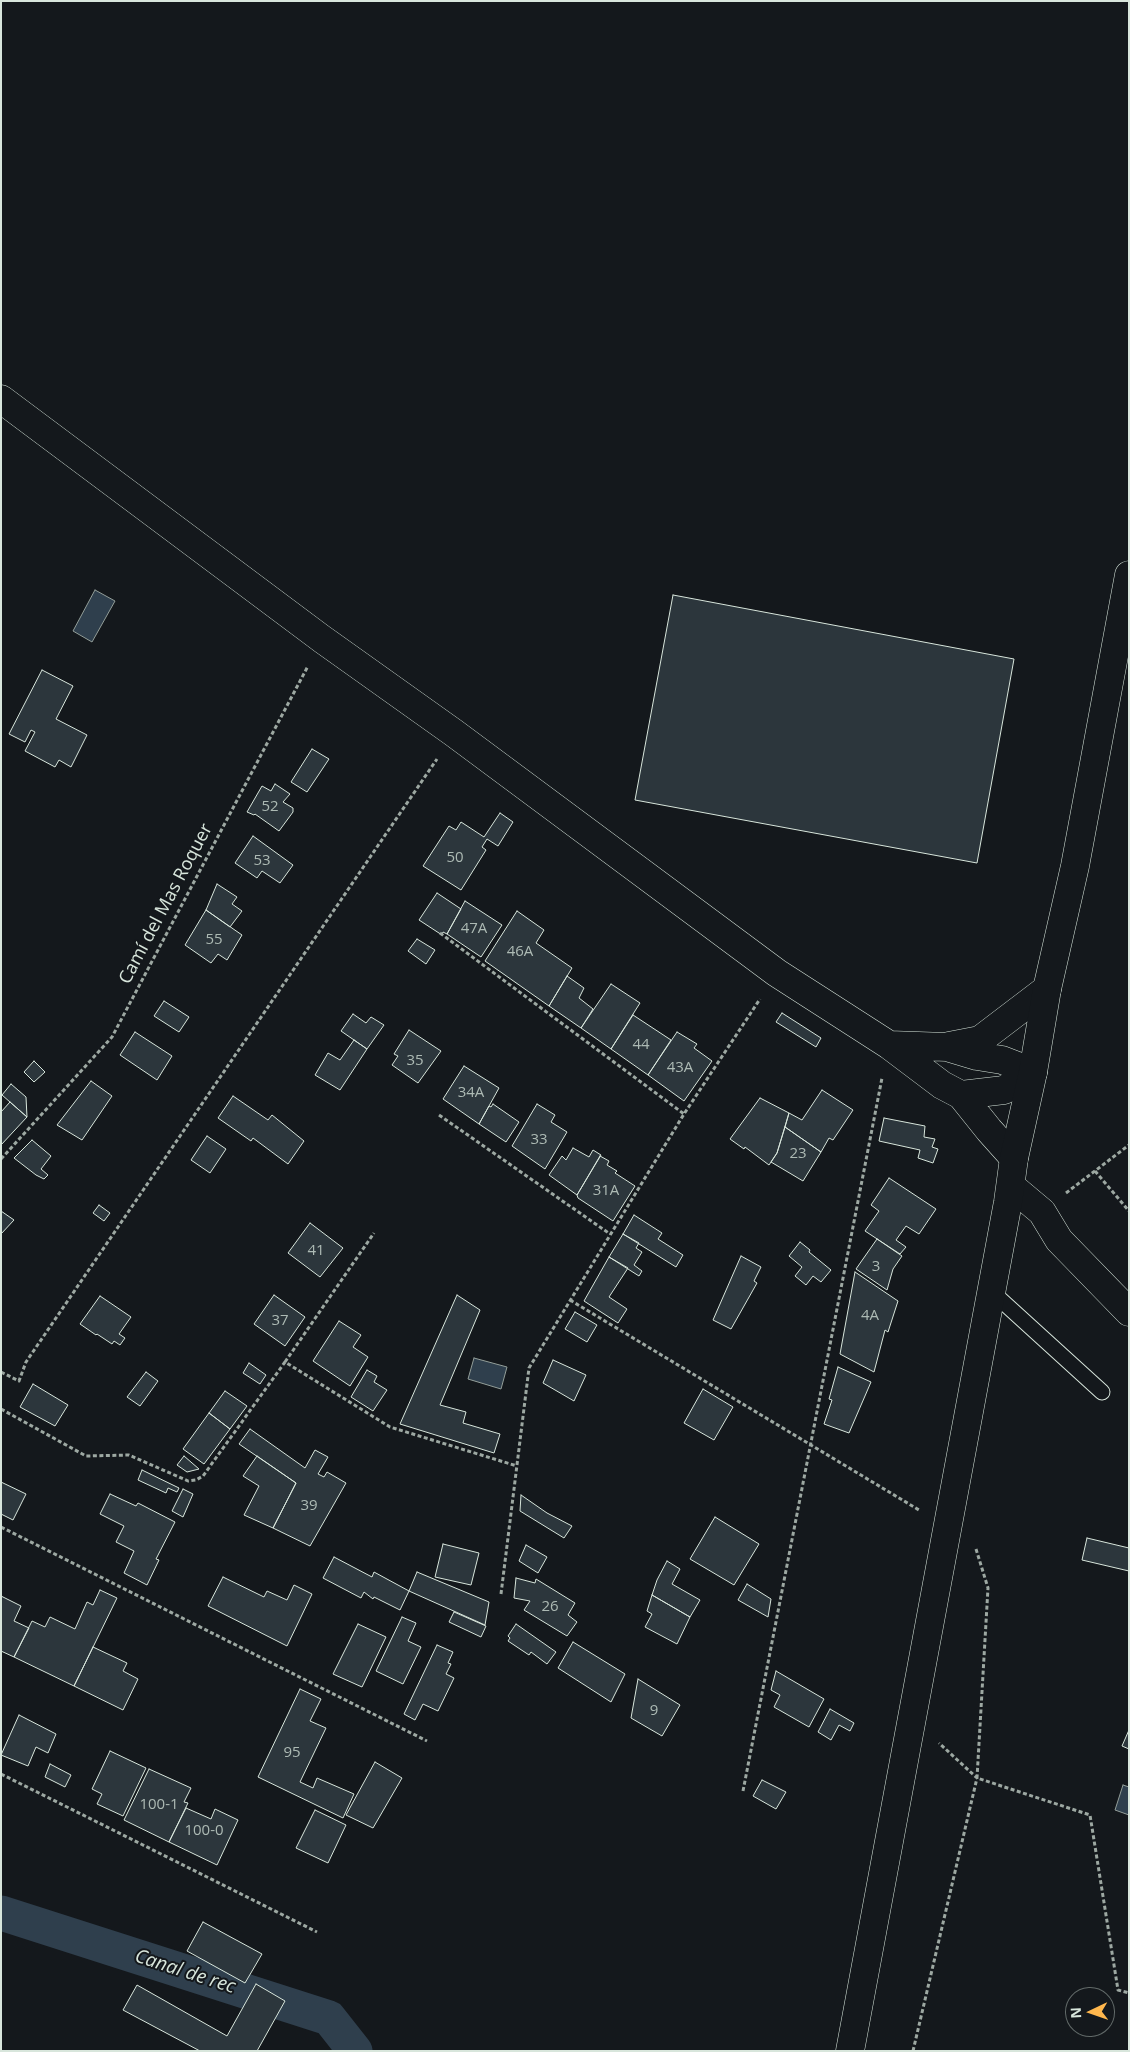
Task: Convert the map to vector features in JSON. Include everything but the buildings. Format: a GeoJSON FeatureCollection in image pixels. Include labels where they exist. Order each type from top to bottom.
{"type":"FeatureCollection","features":[{"type":"Feature","properties":{"kind":"street"},"geometry":{"type":"LineString","coordinates":[[1,399],[322,639],[454,733],[777,973],[889,1045],[961,1096],[1014,1158]]}},
{"type":"Feature","properties":{"kind":"street"},"geometry":{"type":"LineString","coordinates":[[850,2051],[1011,1186],[1014,1158],[1033,1072],[1047,989],[1074,866],[1129,575]]}},
{"type":"Feature","properties":{"kind":"street"},"geometry":{"type":"LineString","coordinates":[[889,1045],[947,1047],[980,1040],[1047,989]]}},
{"type":"Feature","properties":{"kind":"street"},"geometry":{"type":"LineString","coordinates":[[947,1047],[977,1056],[1002,1060],[1033,1072]]}},
{"type":"Feature","properties":{"kind":"street"},"geometry":{"type":"LineString","coordinates":[[961,1096],[1004,1090],[1033,1072]]}},
{"type":"Feature","properties":{"kind":"street"},"geometry":{"type":"LineString","coordinates":[[1011,1186],[1042,1212],[1059,1240],[1129,1312]]}},
{"type":"Feature","properties":{"kind":"lane"},"geometry":{"type":"LineString","coordinates":[[991,1291],[1102,1392]]}},
{"type":"Feature","properties":{"kind":"path","name":"Camí del Mas Roquer"},"geometry":{"type":"LineString","coordinates":[[1,1159],[112,1037],[322,639]]}},
{"type":"Feature","properties":{"kind":"path"},"geometry":{"type":"LineString","coordinates":[[1,1372],[19,1381],[26,1362],[454,733]]}},
{"type":"Feature","properties":{"kind":"path"},"geometry":{"type":"LineString","coordinates":[[440,933],[684,1114]]}},
{"type":"Feature","properties":{"kind":"path"},"geometry":{"type":"LineString","coordinates":[[501,1594],[529,1368],[684,1114],[777,973]]}},
{"type":"Feature","properties":{"kind":"path"},"geometry":{"type":"LineString","coordinates":[[743,1791],[889,1045]]}},
{"type":"Feature","properties":{"kind":"path"},"geometry":{"type":"LineString","coordinates":[[439,1115],[610,1234]]}},
{"type":"Feature","properties":{"kind":"path"},"geometry":{"type":"LineString","coordinates":[[1042,1212],[1129,1145]]}},
{"type":"Feature","properties":{"kind":"path"},"geometry":{"type":"LineString","coordinates":[[1095,1171],[1129,1211]]}},
{"type":"Feature","properties":{"kind":"path"},"geometry":{"type":"LineString","coordinates":[[1,1409],[86,1456],[129,1456],[188,1481],[196,1480],[203,1476],[374,1233]]}},
{"type":"Feature","properties":{"kind":"path"},"geometry":{"type":"LineString","coordinates":[[570,1300],[948,1527]]}},
{"type":"Feature","properties":{"kind":"path"},"geometry":{"type":"LineString","coordinates":[[285,1362],[390,1427],[517,1466]]}},
{"type":"Feature","properties":{"kind":"path"},"geometry":{"type":"LineString","coordinates":[[1,1526],[427,1741]]}},
{"type":"Feature","properties":{"kind":"path"},"geometry":{"type":"LineString","coordinates":[[913,2051],[977,1778],[988,1588],[974,1540]]}},
{"type":"Feature","properties":{"kind":"path"},"geometry":{"type":"LineString","coordinates":[[912,1718],[977,1778],[1090,1815],[1118,1990],[1129,1993]]}},
{"type":"Feature","properties":{"kind":"path"},"geometry":{"type":"LineString","coordinates":[[1,1774],[317,1932]]}},
{"type":"Feature","properties":{"kind":"water"},"geometry":{"type":"Polygon","coordinates":[[[95,590],[115,601],[92,642],[73,631],[95,590]]]}},
{"type":"Feature","properties":{"kind":"water"},"geometry":{"type":"Polygon","coordinates":[[[474,1358],[507,1367],[501,1389],[468,1379],[474,1358]]]}},
{"type":"Feature","properties":{"kind":"water"},"geometry":{"type":"Polygon","coordinates":[[[1123,1785],[1129,1787],[1129,1815],[1115,1810],[1123,1785]]]}},
{"type":"Feature","properties":{"kind":"waterway","name":"Canal de rec"},"geometry":{"type":"LineString","coordinates":[[1,1913],[329,2018],[355,2051]]}}]}
